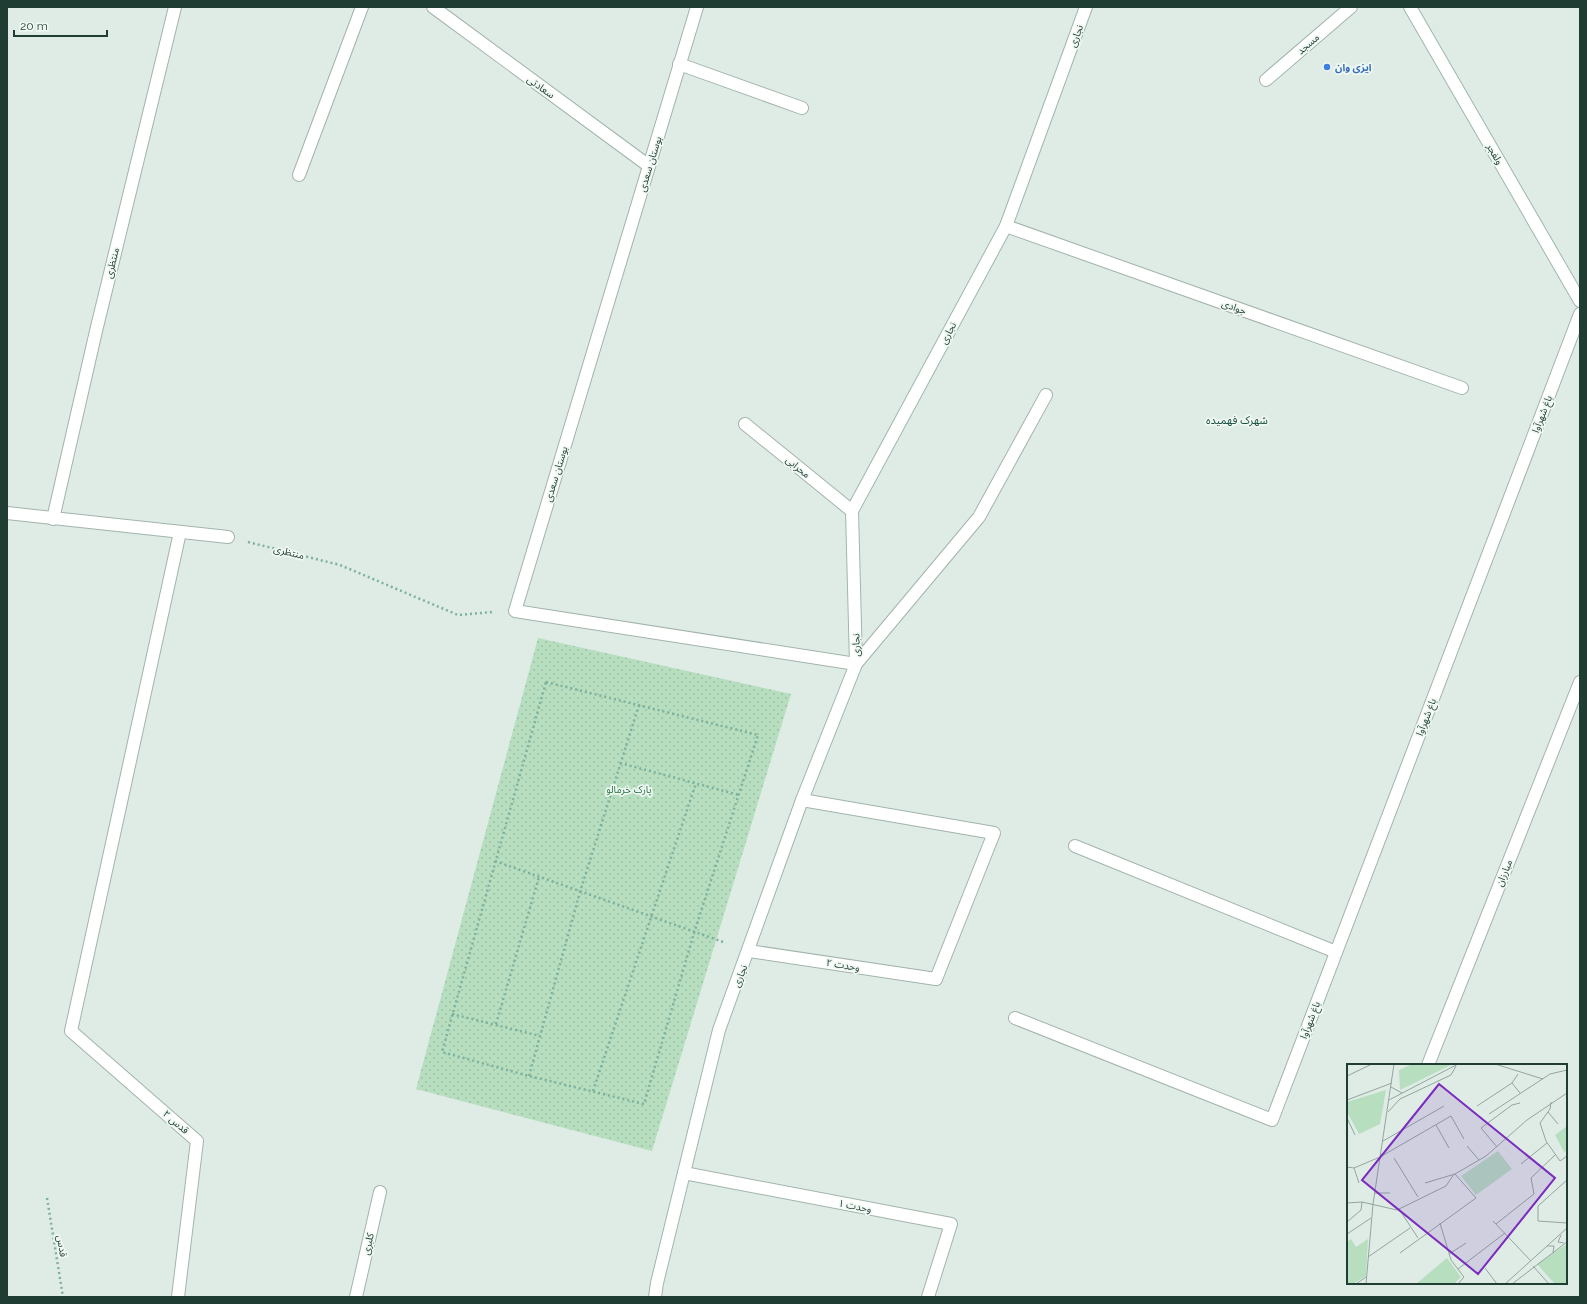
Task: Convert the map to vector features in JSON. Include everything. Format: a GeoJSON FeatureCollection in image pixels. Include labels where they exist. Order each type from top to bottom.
{"type":"FeatureCollection","features":[{"type":"Feature","properties":{"kind":"street","name":"منتظری"},"geometry":{"type":"LineString","coordinates":[[53,519],[98,323],[175,7]]}},
{"type":"Feature","properties":{"kind":"street"},"geometry":{"type":"LineString","coordinates":[[299,175],[362,7]]}},
{"type":"Feature","properties":{"kind":"street","name":"سعادتی"},"geometry":{"type":"LineString","coordinates":[[433,7],[649,166]]}},
{"type":"Feature","properties":{"kind":"street","name":"بوستان سعدی"},"geometry":{"type":"LineString","coordinates":[[515,611],[696,7]]}},
{"type":"Feature","properties":{"kind":"street","name":"نجاری"},"geometry":{"type":"LineString","coordinates":[[856,664],[852,511],[1006,226],[1086,7]]}},
{"type":"Feature","properties":{"kind":"street","name":"مسجد"},"geometry":{"type":"LineString","coordinates":[[1266,80],[1351,7]]}},
{"type":"Feature","properties":{"kind":"street","name":"ولفجر"},"geometry":{"type":"LineString","coordinates":[[1410,7],[1580,301]]}},
{"type":"Feature","properties":{"kind":"street"},"geometry":{"type":"LineString","coordinates":[[679,64],[802,108]]}},
{"type":"Feature","properties":{"kind":"street","name":"جوادی"},"geometry":{"type":"LineString","coordinates":[[1006,226],[1462,388]]}},
{"type":"Feature","properties":{"kind":"street","name":"باغ شهرآوا"},"geometry":{"type":"LineString","coordinates":[[1015,1018],[1272,1120],[1580,314]]}},
{"type":"Feature","properties":{"kind":"street","name":"نجاری"},"geometry":{"type":"LineString","coordinates":[[655,1297],[657,1283],[719,1030],[749,951],[802,800],[856,664],[979,517],[1046,395]]}},
{"type":"Feature","properties":{"kind":"street","name":"محرابی"},"geometry":{"type":"LineString","coordinates":[[745,424],[852,511]]}},
{"type":"Feature","properties":{"kind":"street"},"geometry":{"type":"LineString","coordinates":[[7,513],[228,538]]}},
{"type":"Feature","properties":{"kind":"street","name":"قدس ۲"},"geometry":{"type":"LineString","coordinates":[[178,1297],[198,1141],[71,1031],[180,532]]}},
{"type":"Feature","properties":{"kind":"street"},"geometry":{"type":"LineString","coordinates":[[515,611],[856,664]]}},
{"type":"Feature","properties":{"kind":"street","name":"مبارزان"},"geometry":{"type":"LineString","coordinates":[[1428,1064],[1580,682]]}},
{"type":"Feature","properties":{"kind":"street","name":"وحدت ۲"},"geometry":{"type":"LineString","coordinates":[[749,951],[936,979],[994,833],[802,800]]}},
{"type":"Feature","properties":{"kind":"street"},"geometry":{"type":"LineString","coordinates":[[1075,846],[1336,952]]}},
{"type":"Feature","properties":{"kind":"street","name":"وحدت ۱"},"geometry":{"type":"LineString","coordinates":[[684,1173],[951,1224],[928,1297]]}},
{"type":"Feature","properties":{"kind":"street","name":"کلبری"},"geometry":{"type":"LineString","coordinates":[[356,1297],[380,1192]]}},
{"type":"Feature","properties":{"kind":"path","name":"منتظری"},"geometry":{"type":"LineString","coordinates":[[228,538],[340,565],[458,615],[515,611]]}},
{"type":"Feature","properties":{"kind":"path"},"geometry":{"type":"LineString","coordinates":[[546,682],[758,735],[739,795],[694,933],[644,1104],[529,1076],[442,1052],[546,682]]}},
{"type":"Feature","properties":{"kind":"path"},"geometry":{"type":"LineString","coordinates":[[529,1076],[580,892],[638,705]]}},
{"type":"Feature","properties":{"kind":"path"},"geometry":{"type":"LineString","coordinates":[[620,762],[739,795]]}},
{"type":"Feature","properties":{"kind":"path"},"geometry":{"type":"LineString","coordinates":[[593,1091],[696,783]]}},
{"type":"Feature","properties":{"kind":"path"},"geometry":{"type":"LineString","coordinates":[[496,861],[694,933],[749,951]]}},
{"type":"Feature","properties":{"kind":"path"},"geometry":{"type":"LineString","coordinates":[[496,1024],[539,877]]}},
{"type":"Feature","properties":{"kind":"path"},"geometry":{"type":"LineString","coordinates":[[452,1014],[540,1036]]}},
{"type":"Feature","properties":{"kind":"path","name":"قدس"},"geometry":{"type":"LineString","coordinates":[[47,1198],[62,1297]]}},
{"type":"Feature","properties":{"kind":"green space","name":"پارک خرمالو"},"geometry":{"type":"Polygon","coordinates":[[[538,638],[791,694],[652,1151],[416,1089],[538,638]]]}},
{"type":"Feature","properties":{"kind":"place","name":"ایزی وان"},"geometry":{"type":"Point","coordinates":[1327,67]}},
{"type":"Feature","properties":{"kind":"district","name":"شهرک فهمیده"},"geometry":{"type":"Point","coordinates":[1237,420]}}]}
